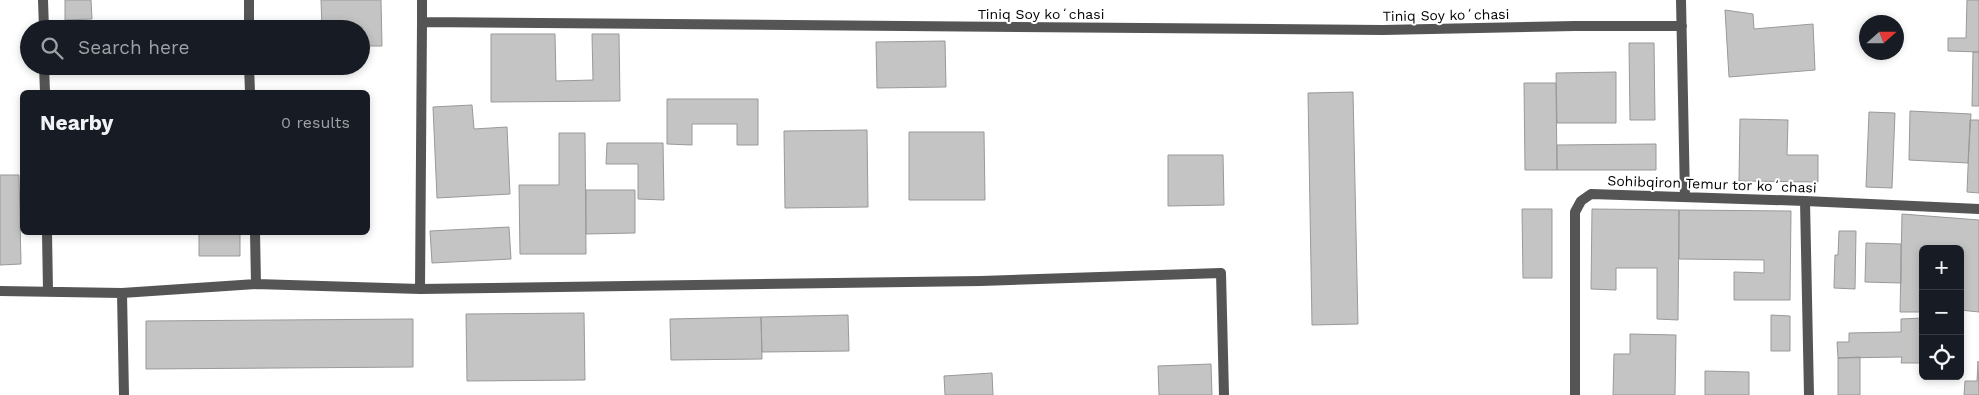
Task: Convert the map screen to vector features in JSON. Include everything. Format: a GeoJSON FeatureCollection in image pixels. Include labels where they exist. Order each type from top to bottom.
{"type":"FeatureCollection","features":[{"type":"Feature","properties":{"kind":"street"},"geometry":{"type":"LineString","coordinates":[[43,0],[44,20]]}},
{"type":"Feature","properties":{"kind":"street"},"geometry":{"type":"LineString","coordinates":[[249,0],[249,20]]}},
{"type":"Feature","properties":{"kind":"street"},"geometry":{"type":"LineString","coordinates":[[420,289],[422,0]]}},
{"type":"Feature","properties":{"kind":"street"},"geometry":{"type":"LineString","coordinates":[[1681,0],[1685,197]]}},
{"type":"Feature","properties":{"kind":"street","name":"Tiniq Soy koʻchasi"},"geometry":{"type":"LineString","coordinates":[[422,22],[1384,30],[1682,26]]}},
{"type":"Feature","properties":{"kind":"street"},"geometry":{"type":"LineString","coordinates":[[44,75],[45,90]]}},
{"type":"Feature","properties":{"kind":"street"},"geometry":{"type":"LineString","coordinates":[[249,75],[250,90]]}},
{"type":"Feature","properties":{"kind":"street","name":"Sohibqiron Temur tor koʻchasi"},"geometry":{"type":"LineString","coordinates":[[1575,395],[1575,212],[1581,201],[1591,194],[1805,201],[1979,210]]}},
{"type":"Feature","properties":{"kind":"street"},"geometry":{"type":"LineString","coordinates":[[1805,201],[1809,395]]}},
{"type":"Feature","properties":{"kind":"street"},"geometry":{"type":"LineString","coordinates":[[47,235],[48,292]]}},
{"type":"Feature","properties":{"kind":"street"},"geometry":{"type":"LineString","coordinates":[[254,235],[256,284]]}},
{"type":"Feature","properties":{"kind":"street"},"geometry":{"type":"LineString","coordinates":[[0,291],[122,293],[256,284],[420,289],[981,281],[1221,273],[1224,395]]}},
{"type":"Feature","properties":{"kind":"street"},"geometry":{"type":"LineString","coordinates":[[122,293],[124,395]]}},
{"type":"Feature","properties":{"kind":"building"},"geometry":{"type":"Polygon","coordinates":[[[65,0],[91,0],[92,19],[65,20],[65,0]]]}},
{"type":"Feature","properties":{"kind":"building"},"geometry":{"type":"Polygon","coordinates":[[[321,0],[381,0],[382,46],[370,46],[370,20],[322,20],[321,0]]]}},
{"type":"Feature","properties":{"kind":"building"},"geometry":{"type":"Polygon","coordinates":[[[1967,0],[1979,0],[1979,52],[1948,51],[1948,38],[1966,38],[1967,0]]]}},
{"type":"Feature","properties":{"kind":"building"},"geometry":{"type":"Polygon","coordinates":[[[1725,10],[1753,14],[1754,29],[1813,24],[1815,70],[1729,77],[1725,10]]]}},
{"type":"Feature","properties":{"kind":"building"},"geometry":{"type":"Polygon","coordinates":[[[491,34],[555,34],[556,81],[593,80],[592,34],[619,34],[620,101],[491,102],[491,34]]]}},
{"type":"Feature","properties":{"kind":"building"},"geometry":{"type":"Polygon","coordinates":[[[945,41],[946,87],[877,88],[876,42],[945,41]]]}},
{"type":"Feature","properties":{"kind":"building"},"geometry":{"type":"Polygon","coordinates":[[[1629,43],[1654,43],[1655,120],[1630,120],[1629,43]]]}},
{"type":"Feature","properties":{"kind":"building"},"geometry":{"type":"Polygon","coordinates":[[[1973,52],[1979,52],[1979,106],[1972,106],[1973,52]]]}},
{"type":"Feature","properties":{"kind":"building"},"geometry":{"type":"Polygon","coordinates":[[[1616,72],[1616,123],[1557,123],[1556,73],[1616,72]]]}},
{"type":"Feature","properties":{"kind":"building"},"geometry":{"type":"Polygon","coordinates":[[[1524,83],[1556,83],[1557,170],[1525,170],[1524,83]]]}},
{"type":"Feature","properties":{"kind":"building"},"geometry":{"type":"Polygon","coordinates":[[[1353,92],[1358,324],[1312,325],[1308,93],[1353,92]]]}},
{"type":"Feature","properties":{"kind":"building"},"geometry":{"type":"Polygon","coordinates":[[[667,99],[758,99],[758,145],[737,145],[737,124],[692,124],[692,145],[667,144],[667,99]]]}},
{"type":"Feature","properties":{"kind":"building"},"geometry":{"type":"Polygon","coordinates":[[[472,105],[474,129],[507,127],[510,194],[437,198],[433,107],[472,105]]]}},
{"type":"Feature","properties":{"kind":"building"},"geometry":{"type":"Polygon","coordinates":[[[1910,111],[1971,114],[1968,163],[1909,160],[1910,111]]]}},
{"type":"Feature","properties":{"kind":"building"},"geometry":{"type":"Polygon","coordinates":[[[1869,112],[1895,113],[1892,188],[1866,187],[1869,112]]]}},
{"type":"Feature","properties":{"kind":"building"},"geometry":{"type":"Polygon","coordinates":[[[1740,119],[1788,120],[1787,155],[1818,155],[1818,182],[1739,181],[1740,119]]]}},
{"type":"Feature","properties":{"kind":"building"},"geometry":{"type":"Polygon","coordinates":[[[1970,120],[1979,120],[1979,193],[1967,192],[1970,120]]]}},
{"type":"Feature","properties":{"kind":"building"},"geometry":{"type":"Polygon","coordinates":[[[867,130],[868,207],[785,208],[784,131],[867,130]]]}},
{"type":"Feature","properties":{"kind":"building"},"geometry":{"type":"Polygon","coordinates":[[[909,132],[984,132],[985,200],[909,200],[909,132]]]}},
{"type":"Feature","properties":{"kind":"building"},"geometry":{"type":"Polygon","coordinates":[[[559,133],[585,133],[586,254],[520,254],[519,185],[559,185],[559,133]]]}},
{"type":"Feature","properties":{"kind":"building"},"geometry":{"type":"Polygon","coordinates":[[[607,143],[663,143],[664,200],[638,199],[638,164],[606,164],[607,143]]]}},
{"type":"Feature","properties":{"kind":"building"},"geometry":{"type":"Polygon","coordinates":[[[1656,144],[1656,170],[1557,170],[1557,145],[1656,144]]]}},
{"type":"Feature","properties":{"kind":"building"},"geometry":{"type":"Polygon","coordinates":[[[1168,155],[1223,155],[1224,205],[1168,206],[1168,155]]]}},
{"type":"Feature","properties":{"kind":"building"},"geometry":{"type":"Polygon","coordinates":[[[0,175],[19,175],[21,264],[0,265],[0,175]]]}},
{"type":"Feature","properties":{"kind":"building"},"geometry":{"type":"Polygon","coordinates":[[[586,190],[635,190],[635,233],[586,234],[586,190]]]}},
{"type":"Feature","properties":{"kind":"building"},"geometry":{"type":"Polygon","coordinates":[[[1522,209],[1552,209],[1552,278],[1523,278],[1522,209]]]}},
{"type":"Feature","properties":{"kind":"building"},"geometry":{"type":"Polygon","coordinates":[[[1592,209],[1679,210],[1678,320],[1657,319],[1657,268],[1616,268],[1616,290],[1591,289],[1592,209]]]}},
{"type":"Feature","properties":{"kind":"building"},"geometry":{"type":"Polygon","coordinates":[[[1679,210],[1791,211],[1790,300],[1734,300],[1734,272],[1764,273],[1764,260],[1679,259],[1679,210]]]}},
{"type":"Feature","properties":{"kind":"building"},"geometry":{"type":"Polygon","coordinates":[[[1902,214],[1979,220],[1979,312],[1964,310],[1964,245],[1919,245],[1919,312],[1900,312],[1902,214]]]}},
{"type":"Feature","properties":{"kind":"building"},"geometry":{"type":"Polygon","coordinates":[[[509,227],[511,259],[432,263],[430,231],[509,227]]]}},
{"type":"Feature","properties":{"kind":"building"},"geometry":{"type":"Polygon","coordinates":[[[1839,231],[1856,231],[1855,289],[1834,288],[1835,255],[1838,255],[1839,231]]]}},
{"type":"Feature","properties":{"kind":"building"},"geometry":{"type":"Polygon","coordinates":[[[199,235],[240,235],[240,256],[199,256],[199,235]]]}},
{"type":"Feature","properties":{"kind":"building"},"geometry":{"type":"Polygon","coordinates":[[[1866,243],[1901,244],[1901,283],[1865,282],[1866,243]]]}},
{"type":"Feature","properties":{"kind":"building"},"geometry":{"type":"Polygon","coordinates":[[[584,313],[585,380],[467,381],[466,314],[584,313]]]}},
{"type":"Feature","properties":{"kind":"building"},"geometry":{"type":"Polygon","coordinates":[[[848,315],[849,351],[762,352],[761,317],[848,315]]]}},
{"type":"Feature","properties":{"kind":"building"},"geometry":{"type":"Polygon","coordinates":[[[1771,315],[1790,316],[1790,351],[1771,351],[1771,315]]]}},
{"type":"Feature","properties":{"kind":"building"},"geometry":{"type":"Polygon","coordinates":[[[761,317],[762,359],[671,360],[670,319],[761,317]]]}},
{"type":"Feature","properties":{"kind":"building"},"geometry":{"type":"Polygon","coordinates":[[[1919,318],[1919,363],[1901,363],[1902,357],[1838,358],[1837,342],[1849,342],[1849,333],[1901,332],[1901,319],[1919,318]]]}},
{"type":"Feature","properties":{"kind":"building"},"geometry":{"type":"Polygon","coordinates":[[[413,319],[413,367],[146,369],[146,321],[413,319]]]}},
{"type":"Feature","properties":{"kind":"building"},"geometry":{"type":"Polygon","coordinates":[[[1630,334],[1676,335],[1675,395],[1613,395],[1614,354],[1630,354],[1630,334]]]}},
{"type":"Feature","properties":{"kind":"building"},"geometry":{"type":"Polygon","coordinates":[[[1860,357],[1860,395],[1838,395],[1838,358],[1860,357]]]}},
{"type":"Feature","properties":{"kind":"building"},"geometry":{"type":"Polygon","coordinates":[[[1978,361],[1979,395],[1964,395],[1965,381],[1977,381],[1978,361]]]}},
{"type":"Feature","properties":{"kind":"building"},"geometry":{"type":"Polygon","coordinates":[[[1211,364],[1212,395],[1159,395],[1158,366],[1211,364]]]}},
{"type":"Feature","properties":{"kind":"building"},"geometry":{"type":"Polygon","coordinates":[[[1705,371],[1749,372],[1749,395],[1705,395],[1705,371]]]}},
{"type":"Feature","properties":{"kind":"building"},"geometry":{"type":"Polygon","coordinates":[[[992,373],[993,395],[945,395],[944,376],[992,373]]]}}]}
